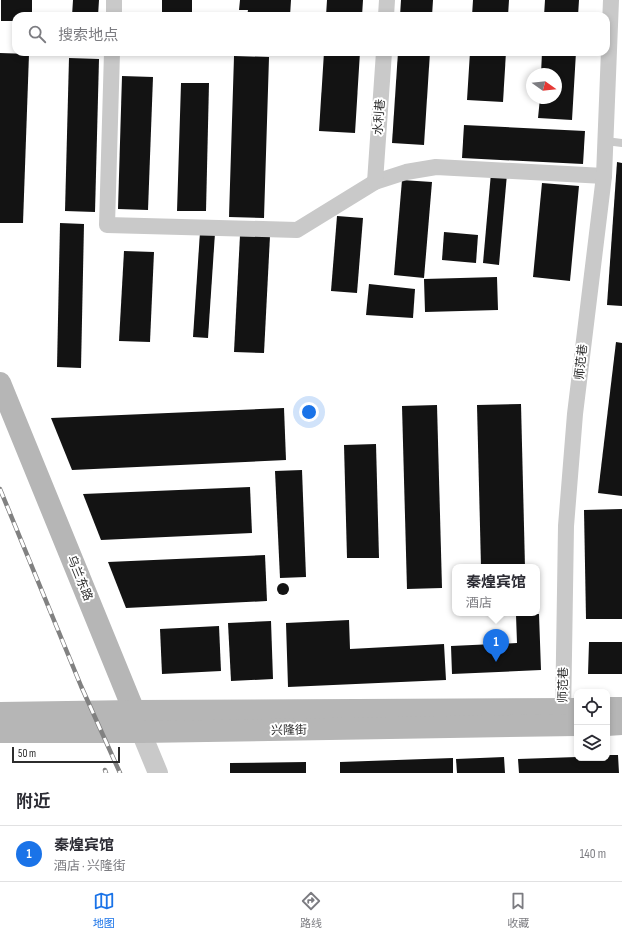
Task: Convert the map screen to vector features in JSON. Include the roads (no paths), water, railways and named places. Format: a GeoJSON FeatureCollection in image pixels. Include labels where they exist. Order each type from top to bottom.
{"type":"FeatureCollection","features":[{"type":"Feature","properties":{"kind":"main road","name":"乌兰东路"},"geometry":{"type":"LineString","coordinates":[[0,383],[134,711],[141,732]]}},
{"type":"Feature","properties":{"kind":"main road"},"geometry":{"type":"LineString","coordinates":[[610,708],[622,708]]}},
{"type":"Feature","properties":{"kind":"main road","name":"兴隆街"},"geometry":{"type":"LineString","coordinates":[[0,713],[134,711],[570,717]]}},
{"type":"Feature","properties":{"kind":"main road","name":"兴隆街"},"geometry":{"type":"LineString","coordinates":[[0,732],[141,732],[570,717]]}},
{"type":"Feature","properties":{"kind":"main road"},"geometry":{"type":"LineString","coordinates":[[610,725],[622,724]]}},
{"type":"Feature","properties":{"kind":"street"},"geometry":{"type":"LineString","coordinates":[[114,0],[114,12]]}},
{"type":"Feature","properties":{"kind":"street"},"geometry":{"type":"LineString","coordinates":[[386,12],[387,0]]}},
{"type":"Feature","properties":{"kind":"street","name":"师范巷"},"geometry":{"type":"LineString","coordinates":[[610,28],[611,0]]}},
{"type":"Feature","properties":{"kind":"street"},"geometry":{"type":"LineString","coordinates":[[112,56],[107,224],[297,230],[375,182],[406,172],[436,166],[604,176]]}},
{"type":"Feature","properties":{"kind":"street","name":"水利巷"},"geometry":{"type":"LineString","coordinates":[[375,182],[384,56]]}},
{"type":"Feature","properties":{"kind":"street","name":"师范巷"},"geometry":{"type":"LineString","coordinates":[[570,717],[566,526],[576,406],[604,176],[609,56]]}},
{"type":"Feature","properties":{"kind":"street","name":"乌兰东路"},"geometry":{"type":"LineString","coordinates":[[141,732],[158,773]]}},
{"type":"Feature","properties":{"kind":"lane"},"geometry":{"type":"LineString","coordinates":[[606,142],[622,143]]}},
{"type":"Feature","properties":{"kind":"railway"},"geometry":{"type":"LineString","coordinates":[[0,489],[81,686],[120,773]]}},
{"type":"Feature","properties":{"kind":"place","name":"秦煌宾馆"},"geometry":{"type":"Point","coordinates":[496,662]}}]}
